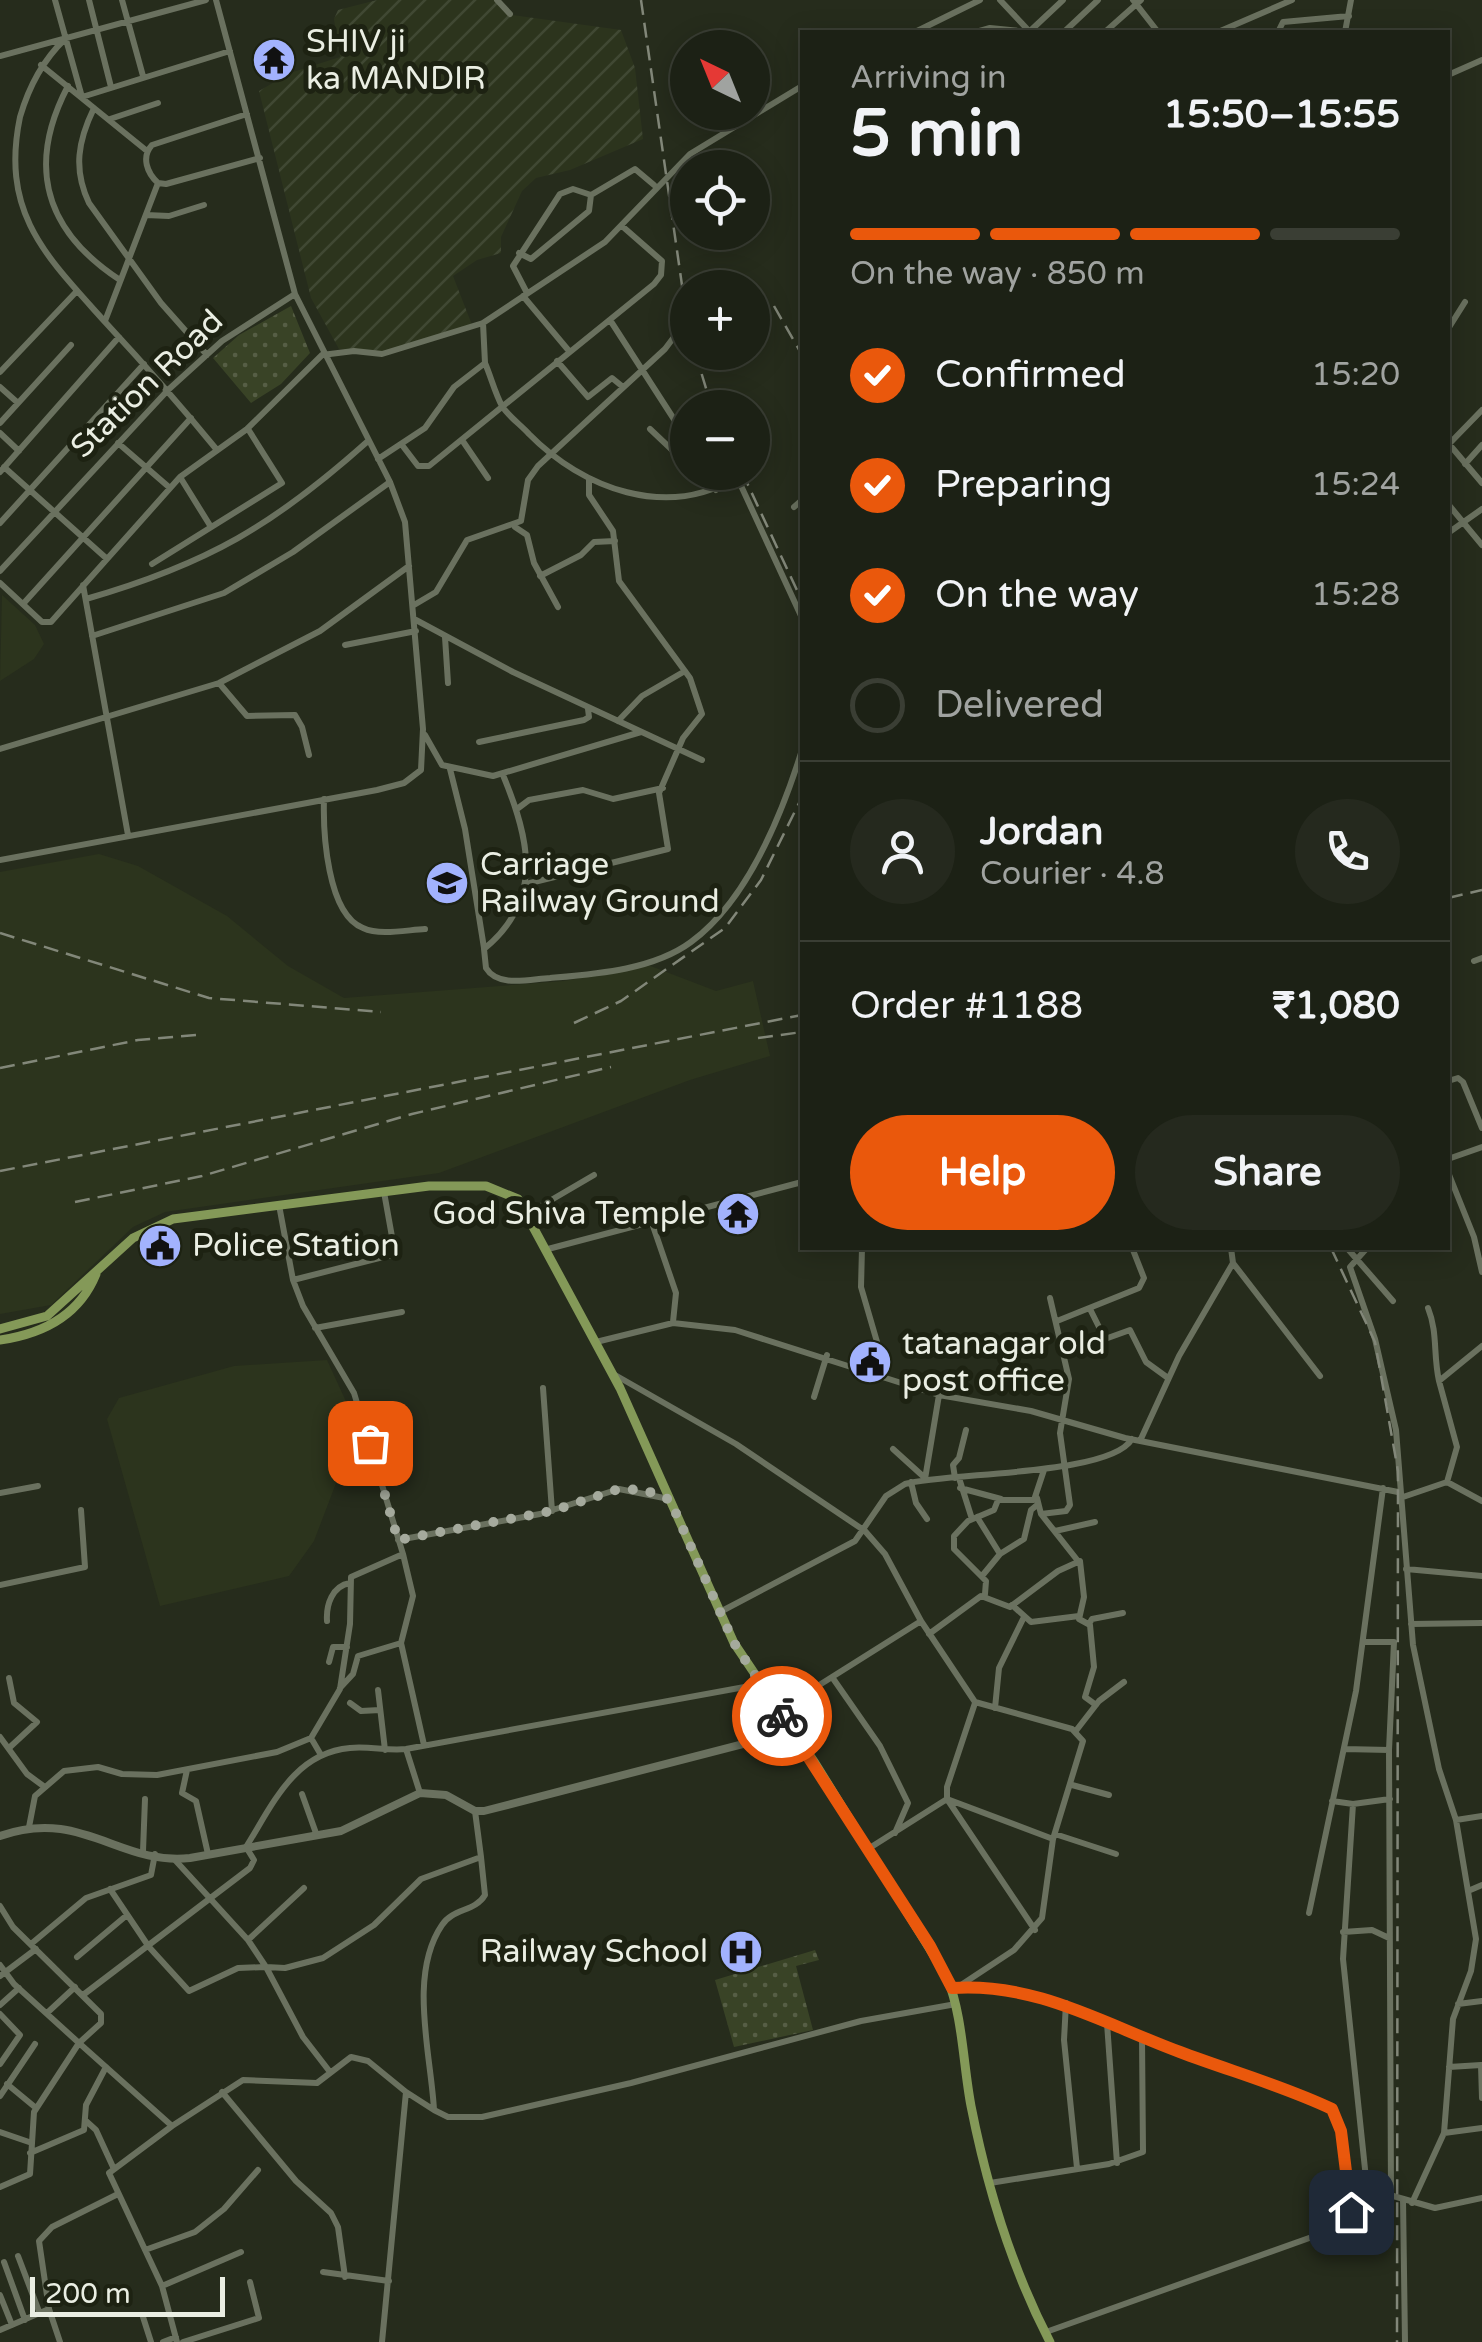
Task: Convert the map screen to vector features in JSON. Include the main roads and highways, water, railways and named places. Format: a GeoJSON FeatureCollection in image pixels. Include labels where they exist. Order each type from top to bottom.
{"type":"FeatureCollection","features":[{"type":"Feature","properties":{"kind":"main road"},"geometry":{"type":"LineString","coordinates":[[0,1330],[47,1316],[134,1238],[173,1219],[384,1192],[486,1186],[518,1198],[612,1374],[720,1612],[761,1684],[955,1988],[972,2110],[990,2183],[1009,2248],[1047,2337]]}},
{"type":"Feature","properties":{"kind":"main road"},"geometry":{"type":"LineString","coordinates":[[0,1340],[54,1324],[84,1295],[97,1271]]}},
{"type":"Feature","properties":{"kind":"railway"},"geometry":{"type":"LineString","coordinates":[[641,0],[680,270]]}},
{"type":"Feature","properties":{"kind":"railway"},"geometry":{"type":"LineString","coordinates":[[774,306],[800,352]]}},
{"type":"Feature","properties":{"kind":"railway"},"geometry":{"type":"LineString","coordinates":[[700,370],[707,390]]}},
{"type":"Feature","properties":{"kind":"railway"},"geometry":{"type":"LineString","coordinates":[[750,490],[800,597]]}},
{"type":"Feature","properties":{"kind":"railway"},"geometry":{"type":"LineString","coordinates":[[574,1023],[621,1001],[725,928],[761,880],[800,801]]}},
{"type":"Feature","properties":{"kind":"railway"},"geometry":{"type":"LineString","coordinates":[[1450,898],[1482,890]]}},
{"type":"Feature","properties":{"kind":"railway"},"geometry":{"type":"LineString","coordinates":[[0,933],[209,998],[381,1012]]}},
{"type":"Feature","properties":{"kind":"railway"},"geometry":{"type":"LineString","coordinates":[[0,1171],[800,1015]]}},
{"type":"Feature","properties":{"kind":"railway"},"geometry":{"type":"LineString","coordinates":[[758,1038],[800,1032]]}},
{"type":"Feature","properties":{"kind":"railway"},"geometry":{"type":"LineString","coordinates":[[0,1068],[138,1040],[196,1035]]}},
{"type":"Feature","properties":{"kind":"railway"},"geometry":{"type":"LineString","coordinates":[[75,1202],[202,1176],[412,1114],[611,1067]]}},
{"type":"Feature","properties":{"kind":"railway"},"geometry":{"type":"LineString","coordinates":[[1332,1250],[1375,1342],[1398,1471],[1397,2342]]}},
{"type":"Feature","properties":{"kind":"place","name":"SHIV ji ka MANDIR"},"geometry":{"type":"Point","coordinates":[274,60]}},
{"type":"Feature","properties":{"kind":"place","name":"Carriage Railway Ground"},"geometry":{"type":"Point","coordinates":[447,883]}},
{"type":"Feature","properties":{"kind":"place","name":"God Shiva Temple"},"geometry":{"type":"Point","coordinates":[738,1214]}},
{"type":"Feature","properties":{"kind":"place","name":"Police Station"},"geometry":{"type":"Point","coordinates":[160,1246]}},
{"type":"Feature","properties":{"kind":"place","name":"tatanagar old post office"},"geometry":{"type":"Point","coordinates":[870,1362]}},
{"type":"Feature","properties":{"kind":"place","name":"Railway School"},"geometry":{"type":"Point","coordinates":[741,1952]}}]}
